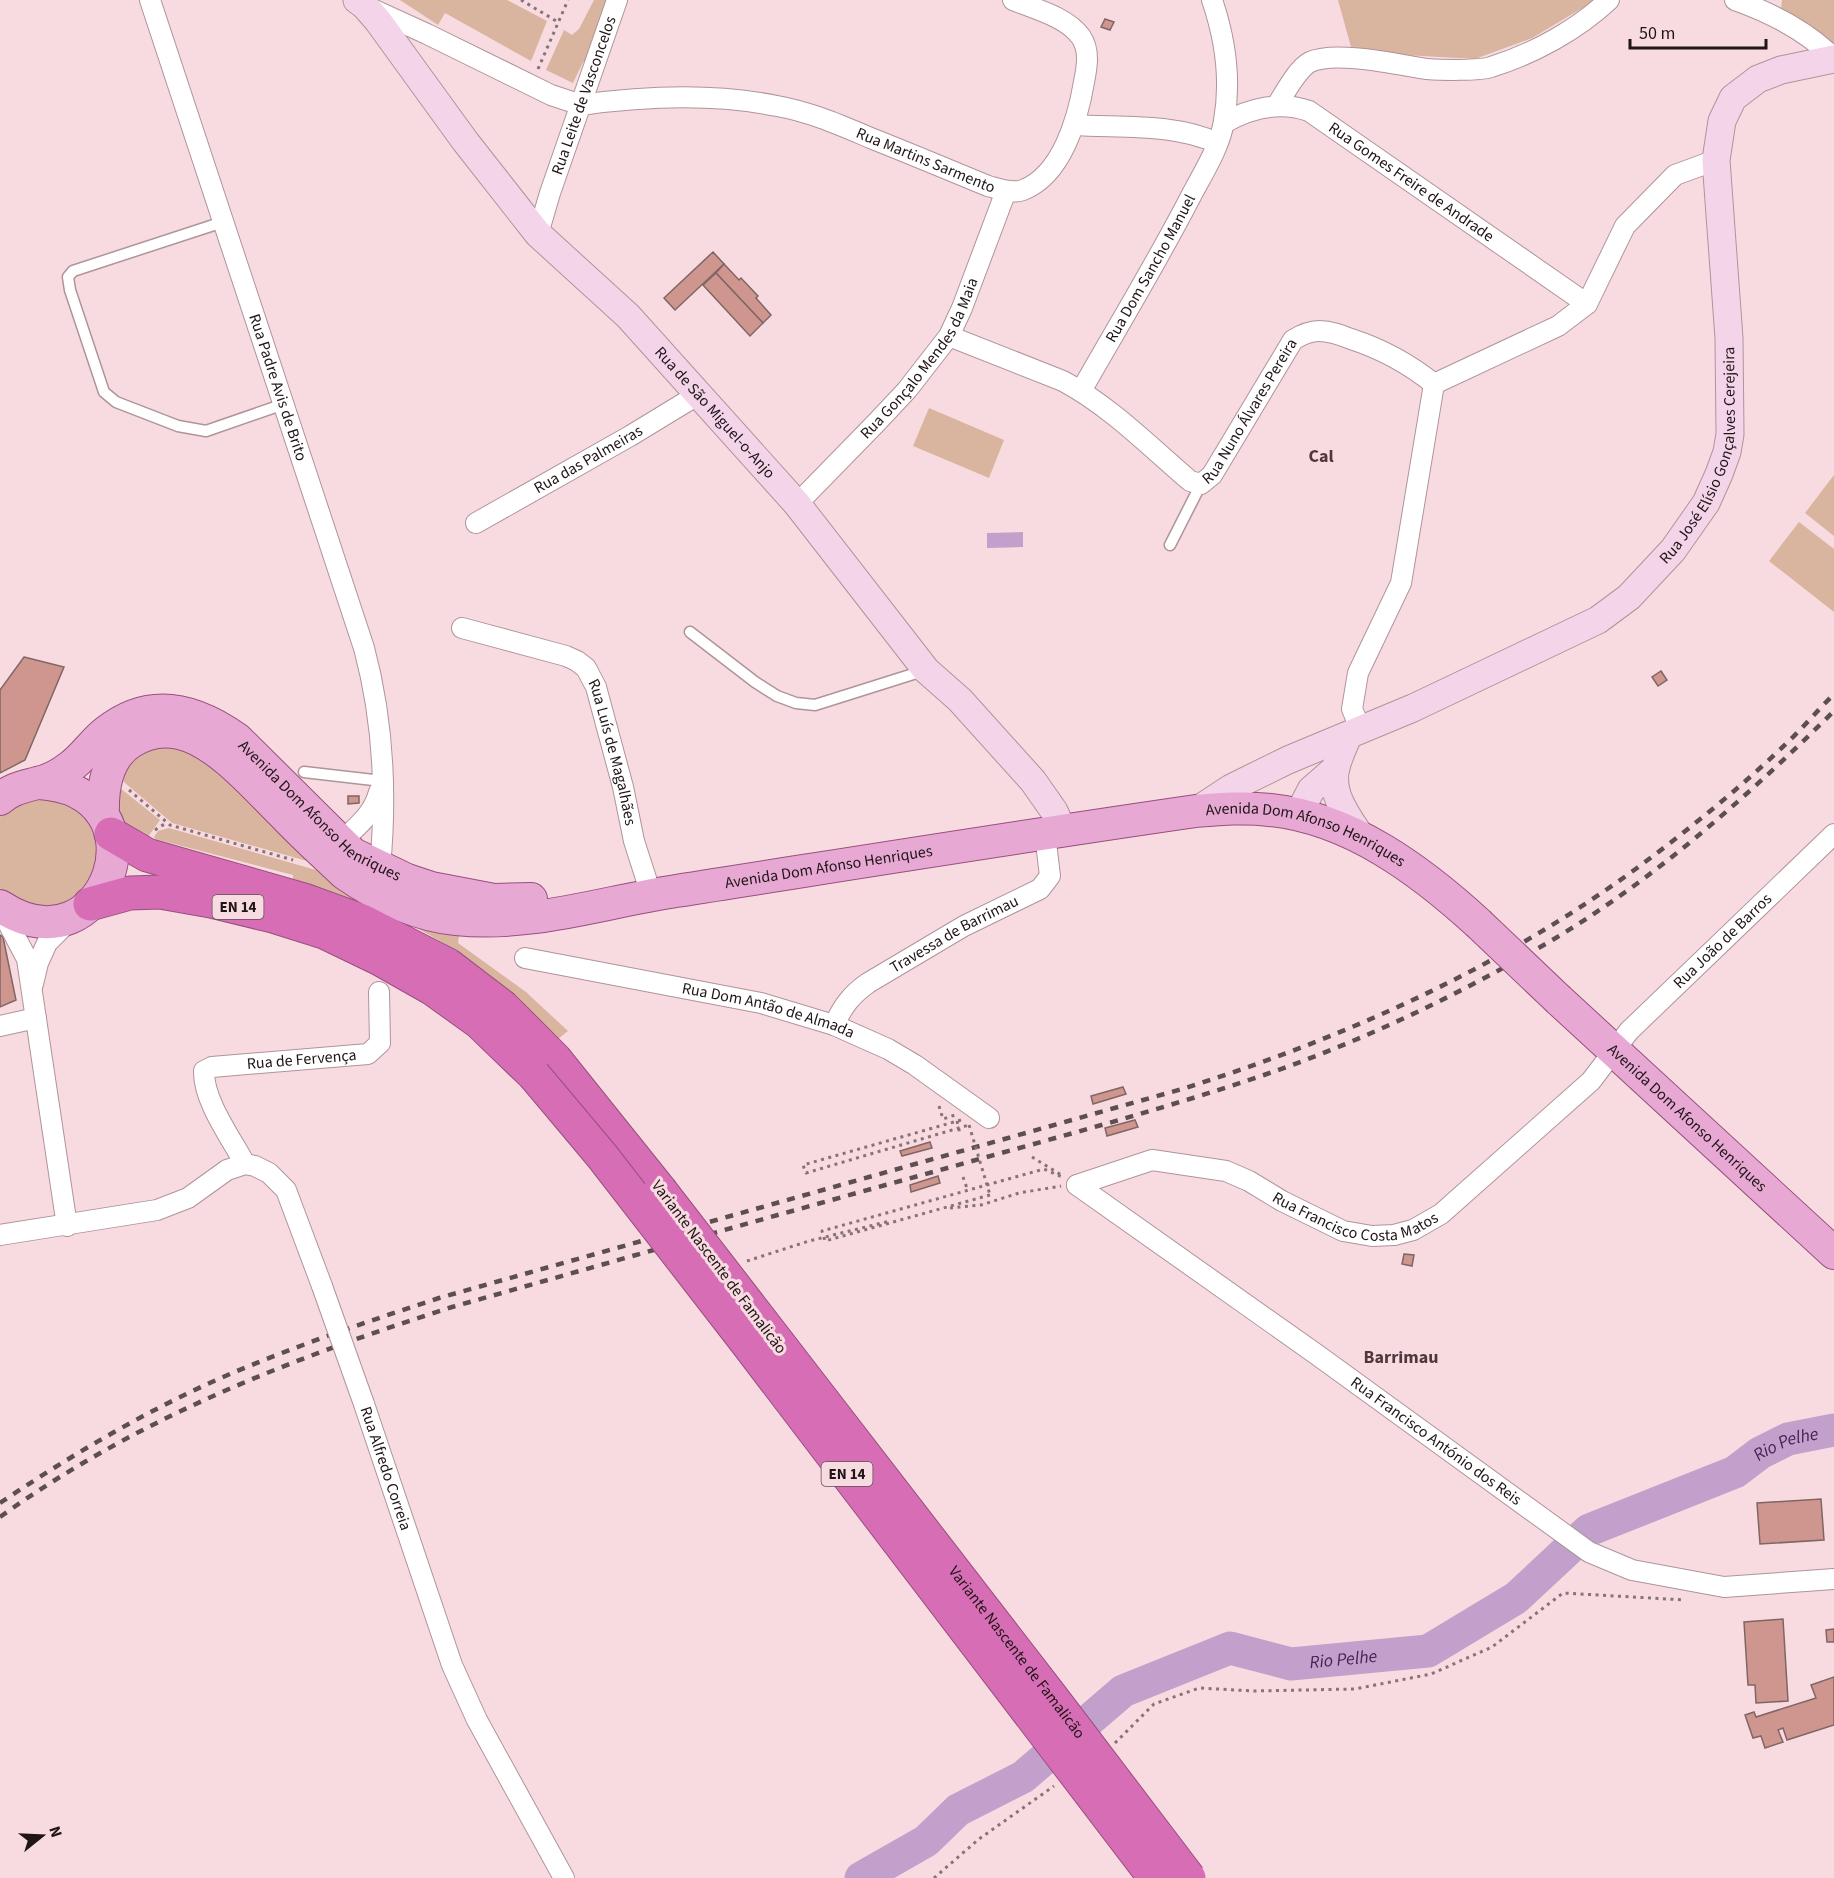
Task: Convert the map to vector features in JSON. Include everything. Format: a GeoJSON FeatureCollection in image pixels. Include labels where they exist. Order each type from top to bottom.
{"type":"FeatureCollection","features":[{"type":"Feature","properties":{"kind":"highway","name":"Variante Nascente de Famalicão"},"geometry":{"type":"LineString","coordinates":[[107,825],[125,844],[147,855],[304,900],[362,921],[448,965],[503,1007],[602,1156],[1155,1878]]}},
{"type":"Feature","properties":{"kind":"highway","name":"Variante Nascente de Famalicão"},"geometry":{"type":"LineString","coordinates":[[82,910],[130,893],[160,892],[211,900],[324,932],[380,959],[433,989],[545,1067],[619,1137],[1189,1878]]}},
{"type":"Feature","properties":{"kind":"main road","name":"Rua de São Miguel-o-Anjo"},"geometry":{"type":"LineString","coordinates":[[361,3],[378,21],[410,68],[538,234],[628,316],[699,394],[797,504],[926,670],[960,700],[1021,767],[1054,811],[1054,833]]}},
{"type":"Feature","properties":{"kind":"main road","name":"Rua José Elísio Gonçalves Cerejeira"},"geometry":{"type":"LineString","coordinates":[[1196,811],[1224,791],[1288,760],[1423,704],[1598,620],[1629,597],[1674,550],[1706,503],[1727,452],[1730,434],[1729,338],[1716,160],[1722,121],[1733,98],[1758,79],[1781,69],[1834,59]]}},
{"type":"Feature","properties":{"kind":"main road","name":"Avenida Dom Afonso Henriques"},"geometry":{"type":"LineString","coordinates":[[39,783],[70,767],[106,732],[128,718],[151,711],[180,711],[201,717],[218,725],[237,739],[321,821],[390,901],[422,912],[454,919],[519,920],[641,896],[1196,811],[1236,808],[1283,812],[1321,821],[1405,863],[1441,889],[1612,1050],[1834,1253]]}},
{"type":"Feature","properties":{"kind":"main road","name":"Avenida Dom Afonso Henriques"},"geometry":{"type":"LineString","coordinates":[[82,910],[100,893],[108,879],[112,865],[113,849],[107,825],[104,785],[113,760],[122,748],[155,732],[177,732],[194,738],[227,760],[354,859]]}},
{"type":"Feature","properties":{"kind":"main road"},"geometry":{"type":"LineString","coordinates":[[1288,760],[1271,786],[1283,812],[1336,768],[1355,733]]}},
{"type":"Feature","properties":{"kind":"main road"},"geometry":{"type":"LineString","coordinates":[[1336,768],[1334,787],[1341,806],[1363,840]]}},
{"type":"Feature","properties":{"kind":"main road","name":"Avenida Dom Afonso Henriques"},"geometry":{"type":"LineString","coordinates":[[0,799],[22,786],[39,783],[58,784],[75,790],[91,801],[107,825]]}},
{"type":"Feature","properties":{"kind":"main road","name":"EN 14"},"geometry":{"type":"LineString","coordinates":[[0,907],[15,916],[35,922],[55,921],[82,910]]}},
{"type":"Feature","properties":{"kind":"street","name":"Rua Padre Avis de Brito"},"geometry":{"type":"LineString","coordinates":[[150,0],[364,648],[377,708],[382,781],[382,829],[354,859]]}},
{"type":"Feature","properties":{"kind":"street","name":"Rua Leite de Vasconcelos"},"geometry":{"type":"LineString","coordinates":[[538,234],[617,0]]}},
{"type":"Feature","properties":{"kind":"street","name":"Rua Martins Sarmento"},"geometry":{"type":"LineString","coordinates":[[581,105],[646,98],[691,98],[742,100],[779,106],[820,118],[988,186],[1006,191],[1020,191],[1035,185],[1058,158],[1074,125],[1087,66],[1083,40],[1075,30],[1065,22],[1013,0]]}},
{"type":"Feature","properties":{"kind":"street","name":"Rua Dom Sancho Manuel"},"geometry":{"type":"LineString","coordinates":[[1080,391],[1169,239],[1217,143],[1224,123],[1226,100],[1224,43],[1212,0]]}},
{"type":"Feature","properties":{"kind":"street"},"geometry":{"type":"LineString","coordinates":[[1277,105],[1308,63],[1323,58],[1375,60],[1430,69],[1489,68],[1544,44],[1590,18],[1609,0]]}},
{"type":"Feature","properties":{"kind":"street"},"geometry":{"type":"LineString","coordinates":[[1735,0],[1766,10],[1818,43],[1834,59]]}},
{"type":"Feature","properties":{"kind":"street"},"geometry":{"type":"LineString","coordinates":[[361,3],[551,95],[581,105]]}},
{"type":"Feature","properties":{"kind":"street"},"geometry":{"type":"LineString","coordinates":[[410,68],[414,47],[427,34]]}},
{"type":"Feature","properties":{"kind":"street","name":"Rua Gomes Freire de Andrade"},"geometry":{"type":"LineString","coordinates":[[1224,123],[1235,117],[1277,105],[1293,105],[1309,111],[1587,304]]}},
{"type":"Feature","properties":{"kind":"street"},"geometry":{"type":"LineString","coordinates":[[1074,125],[1168,130],[1204,137],[1217,143]]}},
{"type":"Feature","properties":{"kind":"street"},"geometry":{"type":"LineString","coordinates":[[1355,733],[1352,709],[1358,673],[1401,583],[1434,384],[1558,326],[1587,304],[1625,226],[1675,175],[1716,160]]}},
{"type":"Feature","properties":{"kind":"street","name":"Rua Gonçalo Mendes da Maia"},"geometry":{"type":"LineString","coordinates":[[797,504],[878,422],[949,336],[962,308],[1006,191]]}},
{"type":"Feature","properties":{"kind":"street","name":"Rua Leite de Vasconcelos"},"geometry":{"type":"LineString","coordinates":[[509,199],[520,202],[531,201],[550,193]]}},
{"type":"Feature","properties":{"kind":"street","name":"Rua Nuno Álvares Pereira"},"geometry":{"type":"LineString","coordinates":[[949,336],[1063,381],[1123,423],[1190,481],[1201,484],[1212,475],[1293,340],[1301,335],[1320,331],[1331,332],[1378,348],[1408,364],[1434,384]]}},
{"type":"Feature","properties":{"kind":"street","name":"Rua das Palmeiras"},"geometry":{"type":"LineString","coordinates":[[476,523],[630,436],[699,394]]}},
{"type":"Feature","properties":{"kind":"street","name":"Rua Luís de Magalhães"},"geometry":{"type":"LineString","coordinates":[[462,628],[566,656],[586,668],[596,687],[623,788],[634,841],[641,896]]}},
{"type":"Feature","properties":{"kind":"street","name":"Rua Padre Avis de Brito"},"geometry":{"type":"LineString","coordinates":[[354,859],[365,820],[376,805],[382,781]]}},
{"type":"Feature","properties":{"kind":"street","name":"Travessa de Barrimau"},"geometry":{"type":"LineString","coordinates":[[834,1025],[842,1006],[860,988],[964,926],[1040,889],[1050,876],[1054,833]]}},
{"type":"Feature","properties":{"kind":"street","name":"Rua João de Barros"},"geometry":{"type":"LineString","coordinates":[[1612,1050],[1834,834]]}},
{"type":"Feature","properties":{"kind":"street"},"geometry":{"type":"LineString","coordinates":[[0,907],[27,959],[67,1226]]}},
{"type":"Feature","properties":{"kind":"street"},"geometry":{"type":"LineString","coordinates":[[32,990],[38,963],[47,943],[82,910]]}},
{"type":"Feature","properties":{"kind":"street","name":"Rua Dom Antão de Almada"},"geometry":{"type":"LineString","coordinates":[[525,958],[761,1003],[834,1025],[870,1040],[906,1060],[980,1119]]}},
{"type":"Feature","properties":{"kind":"street","name":"Rua de Fervença"},"geometry":{"type":"LineString","coordinates":[[245,1164],[213,1104],[204,1079],[204,1071],[212,1067],[368,1054],[380,1043],[379,992]]}},
{"type":"Feature","properties":{"kind":"street"},"geometry":{"type":"LineString","coordinates":[[0,1026],[36,1018]]}},
{"type":"Feature","properties":{"kind":"street","name":"Rua Francisco Costa Matos"},"geometry":{"type":"LineString","coordinates":[[1077,1185],[1152,1160],[1226,1171],[1343,1231],[1372,1236],[1394,1235],[1413,1230],[1441,1214],[1591,1081],[1612,1050]]}},
{"type":"Feature","properties":{"kind":"street"},"geometry":{"type":"LineString","coordinates":[[0,1235],[157,1210],[188,1198],[227,1170],[245,1164]]}},
{"type":"Feature","properties":{"kind":"street","name":"Rua Alfredo Correia"},"geometry":{"type":"LineString","coordinates":[[245,1164],[269,1173],[286,1190],[364,1404],[452,1665],[477,1720],[564,1878]]}},
{"type":"Feature","properties":{"kind":"street","name":"Rua Francisco António dos Reis"},"geometry":{"type":"LineString","coordinates":[[1077,1185],[1316,1353],[1589,1552],[1632,1570],[1724,1587],[1834,1578]]}},
{"type":"Feature","properties":{"kind":"lane"},"geometry":{"type":"LineString","coordinates":[[223,222],[73,271],[68,277],[70,290],[104,392],[116,402],[178,426],[206,431],[284,404]]}},
{"type":"Feature","properties":{"kind":"lane"},"geometry":{"type":"LineString","coordinates":[[1170,545],[1201,484]]}},
{"type":"Feature","properties":{"kind":"lane"},"geometry":{"type":"LineString","coordinates":[[690,632],[755,682],[777,696],[796,703],[815,705],[926,670]]}},
{"type":"Feature","properties":{"kind":"lane"},"geometry":{"type":"LineString","coordinates":[[304,772],[382,781]]}},
{"type":"Feature","properties":{"kind":"path"},"geometry":{"type":"LineString","coordinates":[[521,0],[558,22]]}},
{"type":"Feature","properties":{"kind":"path"},"geometry":{"type":"LineString","coordinates":[[538,69],[568,0]]}},
{"type":"Feature","properties":{"kind":"path"},"geometry":{"type":"LineString","coordinates":[[127,789],[170,825],[304,863]]}},
{"type":"Feature","properties":{"kind":"path"},"geometry":{"type":"LineString","coordinates":[[980,1119],[806,1173],[803,1165],[957,1121],[980,1119]]}},
{"type":"Feature","properties":{"kind":"path"},"geometry":{"type":"LineString","coordinates":[[980,1119],[990,1195],[825,1241],[822,1231],[968,1191],[1044,1169],[1077,1185]]}},
{"type":"Feature","properties":{"kind":"path"},"geometry":{"type":"LineString","coordinates":[[957,1121],[960,1134]]}},
{"type":"Feature","properties":{"kind":"path"},"geometry":{"type":"LineString","coordinates":[[1032,1157],[1077,1185]]}},
{"type":"Feature","properties":{"kind":"path"},"geometry":{"type":"LineString","coordinates":[[963,1177],[968,1191]]}},
{"type":"Feature","properties":{"kind":"path"},"geometry":{"type":"LineString","coordinates":[[740,1263],[809,1241],[940,1209],[981,1205],[1019,1193],[1077,1185]]}},
{"type":"Feature","properties":{"kind":"path"},"geometry":{"type":"LineString","coordinates":[[1108,1748],[1117,1742],[1154,1704],[1198,1688],[1252,1691],[1355,1689],[1431,1674],[1492,1647],[1563,1593],[1688,1600]]}},
{"type":"Feature","properties":{"kind":"path"},"geometry":{"type":"LineString","coordinates":[[934,1878],[979,1839],[1062,1780]]}},
{"type":"Feature","properties":{"kind":"shaded area"},"geometry":{"type":"Polygon","coordinates":[[[400,0],[507,0],[547,21],[531,61],[445,13],[438,25],[400,0]]]}},
{"type":"Feature","properties":{"kind":"shaded area"},"geometry":{"type":"Polygon","coordinates":[[[594,0],[610,0],[586,63],[583,62],[573,83],[546,70],[564,30],[572,35],[579,29],[594,0]]]}},
{"type":"Feature","properties":{"kind":"shaded area"},"geometry":{"type":"Polygon","coordinates":[[[1338,0],[1596,0],[1532,38],[1475,59],[1405,55],[1351,47],[1338,0]]]}},
{"type":"Feature","properties":{"kind":"shaded area"},"geometry":{"type":"Polygon","coordinates":[[[1782,0],[1834,0],[1834,43],[1781,10],[1782,0]]]}},
{"type":"Feature","properties":{"kind":"shaded area"},"geometry":{"type":"Polygon","coordinates":[[[929,408],[1004,440],[989,478],[913,446],[929,408]]]}},
{"type":"Feature","properties":{"kind":"shaded area"},"geometry":{"type":"Polygon","coordinates":[[[1834,475],[1834,536],[1805,513],[1834,475]]]}},
{"type":"Feature","properties":{"kind":"shaded area"},"geometry":{"type":"Polygon","coordinates":[[[1799,522],[1834,549],[1834,612],[1769,561],[1799,522]]]}},
{"type":"Feature","properties":{"kind":"shaded area"},"geometry":{"type":"Polygon","coordinates":[[[1023,532],[1023,547],[987,548],[987,533],[1023,532]]]}},
{"type":"Feature","properties":{"kind":"shaded area"},"geometry":{"type":"Polygon","coordinates":[[[172,743],[210,763],[314,863],[172,823],[118,777],[130,756],[172,743]]]}},
{"type":"Feature","properties":{"kind":"shaded area"},"geometry":{"type":"Polygon","coordinates":[[[120,788],[160,820],[148,837],[121,820],[118,807],[120,788]]]}},
{"type":"Feature","properties":{"kind":"shaded area"},"geometry":{"type":"Polygon","coordinates":[[[36,796],[73,803],[98,833],[98,872],[73,902],[34,909],[3,892],[0,888],[0,817],[5,811],[36,796]]]}},
{"type":"Feature","properties":{"kind":"shaded area"},"geometry":{"type":"Polygon","coordinates":[[[169,828],[316,870],[460,929],[458,943],[526,992],[568,1031],[558,1039],[491,976],[421,930],[346,896],[293,879],[293,875],[155,839],[158,831],[169,828]]]}},
{"type":"Feature","properties":{"kind":"building"},"geometry":{"type":"Polygon","coordinates":[[[1105,19],[1114,22],[1110,30],[1101,27],[1105,19]]]}},
{"type":"Feature","properties":{"kind":"building"},"geometry":{"type":"Polygon","coordinates":[[[713,252],[724,264],[675,310],[664,298],[713,252]]]}},
{"type":"Feature","properties":{"kind":"building"},"geometry":{"type":"Polygon","coordinates":[[[724,264],[758,296],[756,298],[771,315],[763,323],[716,273],[724,264]]]}},
{"type":"Feature","properties":{"kind":"building"},"geometry":{"type":"Polygon","coordinates":[[[716,273],[763,323],[750,336],[703,285],[716,273]]]}},
{"type":"Feature","properties":{"kind":"building"},"geometry":{"type":"Polygon","coordinates":[[[24,657],[64,667],[25,760],[0,773],[0,690],[24,657]]]}},
{"type":"Feature","properties":{"kind":"building"},"geometry":{"type":"Polygon","coordinates":[[[1661,671],[1667,680],[1658,686],[1652,677],[1661,671]]]}},
{"type":"Feature","properties":{"kind":"building"},"geometry":{"type":"Polygon","coordinates":[[[348,796],[359,796],[359,803],[348,804],[348,796]]]}},
{"type":"Feature","properties":{"kind":"building"},"geometry":{"type":"Polygon","coordinates":[[[0,935],[3,937],[16,1000],[0,1007],[0,935]]]}},
{"type":"Feature","properties":{"kind":"building"},"geometry":{"type":"Polygon","coordinates":[[[1123,1087],[1126,1094],[1093,1104],[1091,1096],[1123,1087]]]}},
{"type":"Feature","properties":{"kind":"building"},"geometry":{"type":"Polygon","coordinates":[[[1135,1120],[1138,1127],[1107,1136],[1105,1128],[1135,1120]]]}},
{"type":"Feature","properties":{"kind":"building"},"geometry":{"type":"Polygon","coordinates":[[[930,1142],[932,1148],[902,1156],[900,1151],[930,1142]]]}},
{"type":"Feature","properties":{"kind":"building"},"geometry":{"type":"Polygon","coordinates":[[[938,1176],[940,1183],[911,1192],[910,1185],[938,1176]]]}},
{"type":"Feature","properties":{"kind":"building"},"geometry":{"type":"Polygon","coordinates":[[[1404,1254],[1414,1255],[1412,1266],[1402,1264],[1404,1254]]]}},
{"type":"Feature","properties":{"kind":"building"},"geometry":{"type":"Polygon","coordinates":[[[1821,1499],[1824,1540],[1760,1544],[1757,1503],[1821,1499]]]}},
{"type":"Feature","properties":{"kind":"building"},"geometry":{"type":"Polygon","coordinates":[[[1783,1619],[1788,1701],[1756,1703],[1755,1685],[1748,1685],[1744,1622],[1783,1619]]]}},
{"type":"Feature","properties":{"kind":"building"},"geometry":{"type":"Polygon","coordinates":[[[1834,1629],[1834,1642],[1827,1642],[1826,1630],[1834,1629]]]}},
{"type":"Feature","properties":{"kind":"building"},"geometry":{"type":"Polygon","coordinates":[[[1834,1677],[1834,1725],[1787,1740],[1783,1728],[1778,1730],[1783,1742],[1765,1748],[1761,1736],[1753,1738],[1745,1715],[1754,1712],[1756,1717],[1816,1698],[1811,1685],[1834,1677]]]}},
{"type":"Feature","properties":{"kind":"waterway","name":"Rio Pelhe"},"geometry":{"type":"LineString","coordinates":[[861,1878],[926,1841],[958,1810],[1023,1777],[1123,1691],[1230,1648],[1291,1664],[1428,1651],[1516,1598],[1589,1530],[1735,1472],[1760,1453],[1788,1439],[1834,1430]]}},
{"type":"Feature","properties":{"kind":"railway"},"geometry":{"type":"LineString","coordinates":[[0,1503],[83,1450],[170,1402],[230,1374],[334,1334],[439,1298],[1182,1089],[1302,1047],[1361,1023],[1475,969],[1530,938],[1637,868],[1737,789],[1793,737],[1834,694]]}},
{"type":"Feature","properties":{"kind":"railway"},"geometry":{"type":"LineString","coordinates":[[0,1517],[52,1482],[161,1420],[333,1347],[452,1307],[1182,1101],[1301,1062],[1374,1032],[1515,962],[1626,892],[1733,806],[1834,711]]}},
{"type":"Feature","properties":{"kind":"district","name":"Cal"},"geometry":{"type":"Point","coordinates":[1321,456]}},
{"type":"Feature","properties":{"kind":"district","name":"Barrimau"},"geometry":{"type":"Point","coordinates":[1401,1357]}}]}
